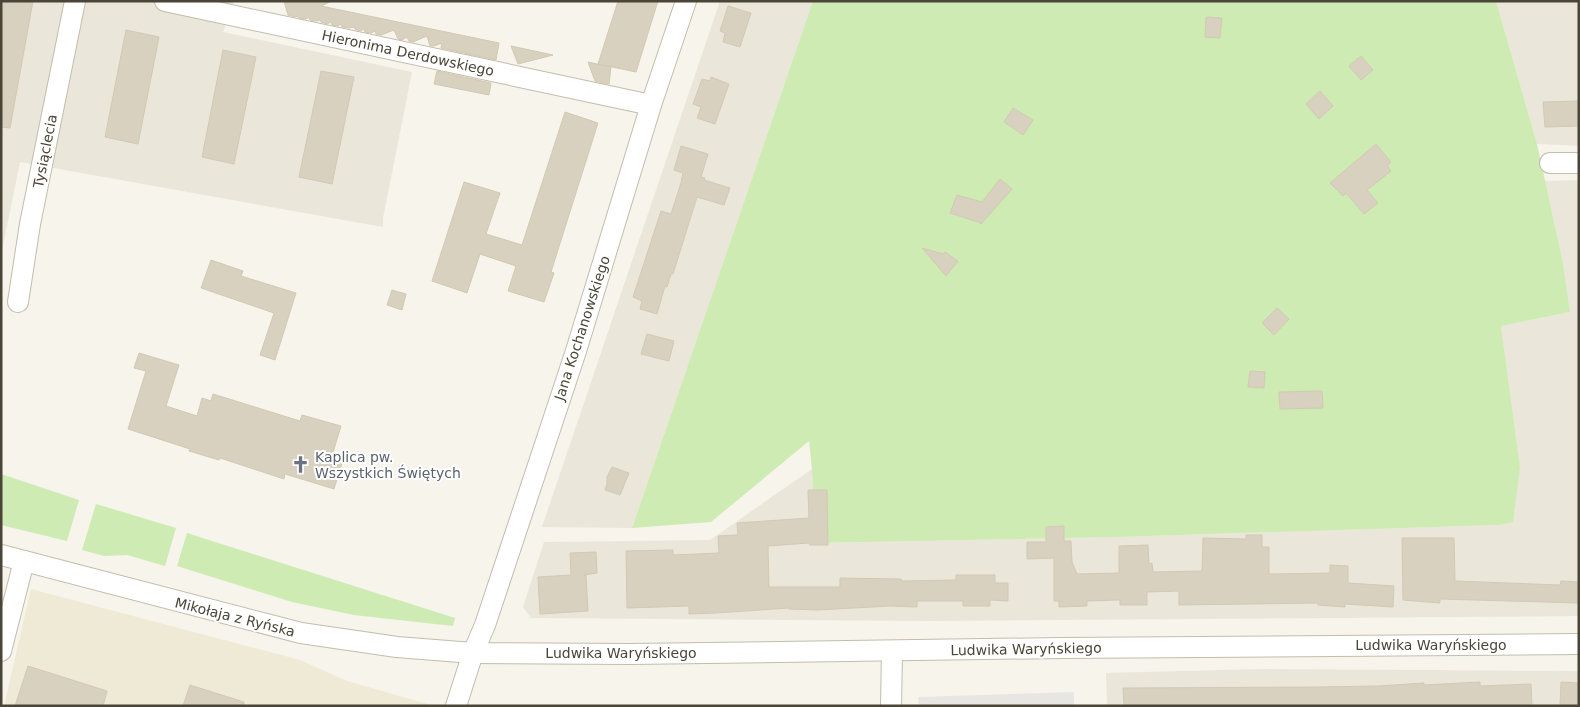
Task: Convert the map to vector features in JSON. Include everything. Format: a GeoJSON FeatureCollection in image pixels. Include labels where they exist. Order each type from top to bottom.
{"type":"FeatureCollection","features":[{"type":"Feature","properties":{"kind":"street","name":"Tysiąclecia"},"geometry":{"type":"LineString","coordinates":[[18,302],[30,224],[75,1]]}},
{"type":"Feature","properties":{"kind":"street","name":"Hieronima Derdowskiego"},"geometry":{"type":"LineString","coordinates":[[165,1],[651,106]]}},
{"type":"Feature","properties":{"kind":"street","name":"Jana Kochanowskiego"},"geometry":{"type":"LineString","coordinates":[[456,706],[473,653],[485,625],[576,351],[651,106],[686,1]]}},
{"type":"Feature","properties":{"kind":"street"},"geometry":{"type":"LineString","coordinates":[[1550,163],[1579,163]]}},
{"type":"Feature","properties":{"kind":"street","name":"Mikołaja z Ryńska"},"geometry":{"type":"LineString","coordinates":[[1,556],[301,633],[398,647],[473,653]]}},
{"type":"Feature","properties":{"kind":"street"},"geometry":{"type":"LineString","coordinates":[[1,652],[24,562]]}},
{"type":"Feature","properties":{"kind":"street","name":"Ludwika Waryńskiego"},"geometry":{"type":"LineString","coordinates":[[473,653],[630,654],[1579,644]]}},
{"type":"Feature","properties":{"kind":"street"},"geometry":{"type":"LineString","coordinates":[[891,706],[892,651]]}},
{"type":"Feature","properties":{"kind":"shaded area"},"geometry":{"type":"Polygon","coordinates":[[[1,1],[234,1],[223,32],[412,72],[383,218],[383,227],[20,162],[1,255],[1,1]]]}},
{"type":"Feature","properties":{"kind":"shaded area"},"geometry":{"type":"Polygon","coordinates":[[[720,1],[813,1],[632,528],[542,527],[720,1]]]}},
{"type":"Feature","properties":{"kind":"shaded area"},"geometry":{"type":"Polygon","coordinates":[[[1496,1],[1579,1],[1579,146],[1537,144],[1496,1]]]}},
{"type":"Feature","properties":{"kind":"shaded area"},"geometry":{"type":"Polygon","coordinates":[[[1579,180],[1579,616],[933,621],[531,618],[523,607],[544,542],[710,540],[812,469],[815,543],[1117,537],[1498,525],[1520,467],[1501,326],[1570,312],[1563,263],[1545,181],[1579,180]]]}},
{"type":"Feature","properties":{"kind":"shaded area"},"geometry":{"type":"Polygon","coordinates":[[[31,589],[300,660],[347,681],[431,705],[4,706],[31,589]]]}},
{"type":"Feature","properties":{"kind":"shaded area"},"geometry":{"type":"Polygon","coordinates":[[[1260,669],[1579,671],[1579,706],[1107,706],[1106,673],[1260,669]]]}},
{"type":"Feature","properties":{"kind":"shaded area"},"geometry":{"type":"Polygon","coordinates":[[[1074,692],[1074,706],[919,706],[918,697],[1074,692]]]}},
{"type":"Feature","properties":{"kind":"green space"},"geometry":{"type":"Polygon","coordinates":[[[813,1],[1496,1],[1537,144],[1563,263],[1570,312],[1501,326],[1520,467],[1513,522],[1498,525],[1117,537],[815,543],[809,441],[711,522],[632,528],[813,1]]]}},
{"type":"Feature","properties":{"kind":"green space"},"geometry":{"type":"Polygon","coordinates":[[[1,474],[79,500],[67,541],[1,525],[1,474]]]}},
{"type":"Feature","properties":{"kind":"green space"},"geometry":{"type":"Polygon","coordinates":[[[96,504],[176,528],[165,566],[127,555],[104,556],[82,550],[96,504]]]}},
{"type":"Feature","properties":{"kind":"green space"},"geometry":{"type":"Polygon","coordinates":[[[187,533],[455,618],[453,626],[354,615],[292,602],[177,566],[187,533]]]}},
{"type":"Feature","properties":{"kind":"building"},"geometry":{"type":"Polygon","coordinates":[[[1,1],[33,1],[10,128],[1,127],[1,1]]]}},
{"type":"Feature","properties":{"kind":"building"},"geometry":{"type":"Polygon","coordinates":[[[284,1],[332,1],[321,6],[499,43],[496,60],[441,48],[442,43],[430,46],[427,36],[413,42],[409,41],[407,37],[402,40],[398,39],[394,30],[381,35],[376,34],[375,31],[371,33],[365,32],[364,29],[360,31],[354,27],[342,27],[341,24],[338,26],[332,25],[331,22],[327,24],[320,20],[310,20],[309,17],[306,19],[299,18],[298,16],[295,17],[288,15],[284,1]]]}},
{"type":"Feature","properties":{"kind":"building"},"geometry":{"type":"Polygon","coordinates":[[[618,1],[658,1],[636,72],[598,64],[618,1]]]}},
{"type":"Feature","properties":{"kind":"building"},"geometry":{"type":"Polygon","coordinates":[[[728,6],[751,13],[740,47],[723,42],[725,33],[720,31],[728,6]]]}},
{"type":"Feature","properties":{"kind":"building"},"geometry":{"type":"Polygon","coordinates":[[[1206,17],[1222,18],[1220,38],[1205,37],[1206,17]]]}},
{"type":"Feature","properties":{"kind":"building"},"geometry":{"type":"Polygon","coordinates":[[[126,30],[159,37],[138,144],[105,137],[126,30]]]}},
{"type":"Feature","properties":{"kind":"building"},"geometry":{"type":"Polygon","coordinates":[[[511,46],[553,55],[518,64],[511,46]]]}},
{"type":"Feature","properties":{"kind":"building"},"geometry":{"type":"Polygon","coordinates":[[[223,50],[256,57],[234,164],[202,157],[223,50]]]}},
{"type":"Feature","properties":{"kind":"building"},"geometry":{"type":"Polygon","coordinates":[[[1361,56],[1373,70],[1361,80],[1349,66],[1361,56]]]}},
{"type":"Feature","properties":{"kind":"building"},"geometry":{"type":"Polygon","coordinates":[[[588,62],[611,67],[609,84],[595,81],[588,62]]]}},
{"type":"Feature","properties":{"kind":"building"},"geometry":{"type":"Polygon","coordinates":[[[321,71],[354,77],[332,184],[299,177],[321,71]]]}},
{"type":"Feature","properties":{"kind":"building"},"geometry":{"type":"Polygon","coordinates":[[[437,71],[491,83],[489,95],[434,84],[437,71]]]}},
{"type":"Feature","properties":{"kind":"building"},"geometry":{"type":"Polygon","coordinates":[[[711,77],[729,84],[715,124],[697,118],[701,107],[693,104],[702,79],[710,81],[711,77]]]}},
{"type":"Feature","properties":{"kind":"building"},"geometry":{"type":"Polygon","coordinates":[[[1320,91],[1333,106],[1319,119],[1306,104],[1320,91]]]}},
{"type":"Feature","properties":{"kind":"building"},"geometry":{"type":"Polygon","coordinates":[[[1579,101],[1579,126],[1545,127],[1543,102],[1579,101]]]}},
{"type":"Feature","properties":{"kind":"building"},"geometry":{"type":"Polygon","coordinates":[[[1013,108],[1033,120],[1023,135],[1004,122],[1013,108]]]}},
{"type":"Feature","properties":{"kind":"building"},"geometry":{"type":"Polygon","coordinates":[[[565,112],[598,123],[551,272],[554,273],[544,302],[508,291],[516,266],[480,254],[467,293],[432,281],[464,182],[500,193],[486,234],[522,245],[565,112]]]}},
{"type":"Feature","properties":{"kind":"building"},"geometry":{"type":"Polygon","coordinates":[[[1376,144],[1391,162],[1387,166],[1391,171],[1367,190],[1378,203],[1364,214],[1346,193],[1343,196],[1330,183],[1376,144]]]}},
{"type":"Feature","properties":{"kind":"building"},"geometry":{"type":"Polygon","coordinates":[[[681,146],[708,154],[701,177],[705,178],[704,180],[730,188],[724,205],[697,197],[673,274],[671,274],[667,287],[665,286],[657,314],[640,309],[642,301],[633,297],[661,211],[671,214],[681,183],[683,173],[674,170],[681,146]]]}},
{"type":"Feature","properties":{"kind":"building"},"geometry":{"type":"Polygon","coordinates":[[[1000,179],[1012,189],[981,224],[950,213],[957,195],[982,202],[1000,179]]]}},
{"type":"Feature","properties":{"kind":"building"},"geometry":{"type":"Polygon","coordinates":[[[922,248],[943,254],[945,252],[958,261],[946,276],[922,248]]]}},
{"type":"Feature","properties":{"kind":"building"},"geometry":{"type":"Polygon","coordinates":[[[211,260],[243,271],[241,276],[296,293],[275,360],[260,355],[274,313],[201,288],[211,260]]]}},
{"type":"Feature","properties":{"kind":"building"},"geometry":{"type":"Polygon","coordinates":[[[392,290],[406,294],[402,310],[387,305],[392,290]]]}},
{"type":"Feature","properties":{"kind":"building"},"geometry":{"type":"Polygon","coordinates":[[[1277,308],[1289,319],[1274,335],[1262,323],[1277,308]]]}},
{"type":"Feature","properties":{"kind":"building"},"geometry":{"type":"Polygon","coordinates":[[[647,334],[674,341],[669,361],[641,354],[647,334]]]}},
{"type":"Feature","properties":{"kind":"building"},"geometry":{"type":"Polygon","coordinates":[[[139,353],[179,365],[166,406],[197,416],[202,398],[211,401],[213,394],[300,421],[302,415],[341,426],[332,456],[343,460],[334,489],[285,474],[284,479],[220,458],[219,460],[189,451],[190,449],[128,429],[146,371],[134,368],[139,353]]]}},
{"type":"Feature","properties":{"kind":"building"},"geometry":{"type":"Polygon","coordinates":[[[1250,371],[1265,372],[1264,388],[1248,387],[1250,371]]]}},
{"type":"Feature","properties":{"kind":"building"},"geometry":{"type":"Polygon","coordinates":[[[1322,391],[1323,408],[1280,409],[1279,392],[1322,391]]]}},
{"type":"Feature","properties":{"kind":"building"},"geometry":{"type":"Polygon","coordinates":[[[612,467],[629,473],[620,495],[605,490],[607,477],[612,467]]]}},
{"type":"Feature","properties":{"kind":"building"},"geometry":{"type":"Polygon","coordinates":[[[808,490],[827,490],[828,545],[810,545],[809,543],[768,546],[769,587],[840,587],[840,578],[901,579],[902,581],[956,580],[956,575],[995,575],[995,583],[1008,583],[1008,601],[990,600],[990,606],[963,606],[963,601],[917,601],[917,607],[890,606],[817,610],[789,608],[689,614],[689,606],[627,608],[626,551],[673,550],[673,555],[719,553],[718,536],[738,535],[737,523],[809,518],[808,490]]]}},
{"type":"Feature","properties":{"kind":"building"},"geometry":{"type":"Polygon","coordinates":[[[1064,526],[1064,541],[1071,541],[1072,562],[1077,574],[1119,573],[1119,546],[1148,545],[1149,564],[1152,563],[1153,572],[1202,571],[1203,538],[1246,539],[1246,535],[1262,535],[1262,547],[1269,547],[1269,574],[1330,573],[1330,565],[1348,566],[1348,583],[1394,586],[1393,607],[1345,604],[1345,607],[1318,605],[1318,603],[1179,605],[1179,591],[1147,592],[1147,605],[1120,605],[1120,600],[1087,601],[1087,606],[1059,607],[1059,601],[1054,601],[1054,558],[1027,559],[1027,542],[1046,542],[1046,527],[1064,526]]]}},
{"type":"Feature","properties":{"kind":"building"},"geometry":{"type":"Polygon","coordinates":[[[1402,538],[1454,538],[1455,581],[1560,585],[1561,581],[1579,582],[1579,603],[1440,599],[1440,603],[1403,600],[1402,538]]]}},
{"type":"Feature","properties":{"kind":"building"},"geometry":{"type":"Polygon","coordinates":[[[596,552],[597,573],[584,575],[586,575],[588,611],[540,614],[538,577],[571,575],[570,553],[596,552]]]}},
{"type":"Feature","properties":{"kind":"building"},"geometry":{"type":"Polygon","coordinates":[[[28,666],[107,691],[103,706],[15,706],[28,666]]]}},
{"type":"Feature","properties":{"kind":"building"},"geometry":{"type":"Polygon","coordinates":[[[1480,682],[1480,686],[1531,684],[1532,706],[1124,706],[1123,688],[1378,686],[1480,682]]]}},
{"type":"Feature","properties":{"kind":"building"},"geometry":{"type":"Polygon","coordinates":[[[1561,682],[1579,683],[1579,706],[1560,706],[1561,682]]]}},
{"type":"Feature","properties":{"kind":"building"},"geometry":{"type":"Polygon","coordinates":[[[190,685],[244,702],[244,706],[183,706],[190,685]]]}},
{"type":"Feature","properties":{"kind":"place","name":"Kaplica pw. Wszystkich Świętych"},"geometry":{"type":"Point","coordinates":[301,465]}}]}
